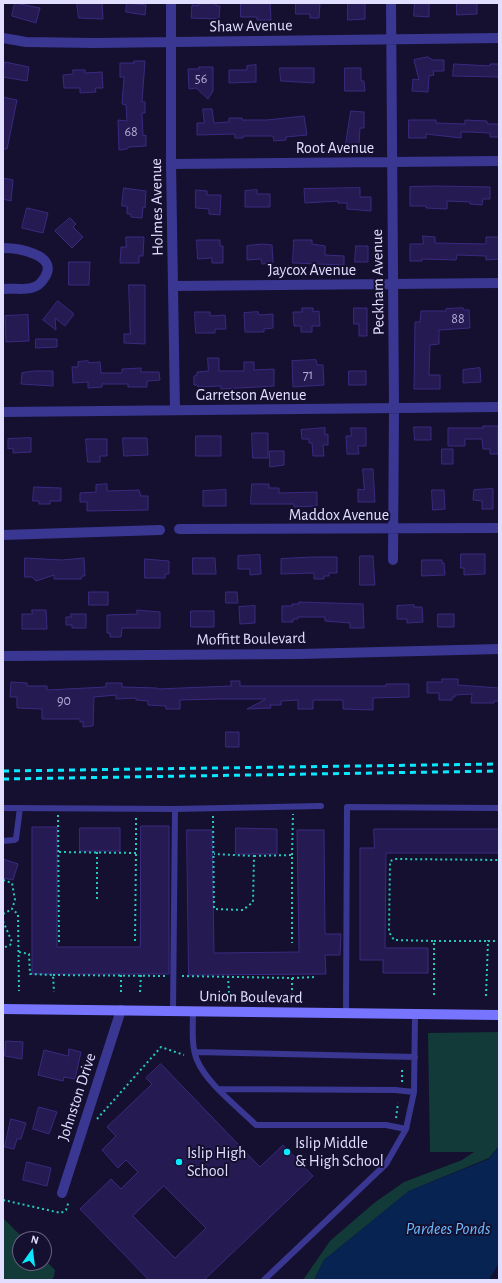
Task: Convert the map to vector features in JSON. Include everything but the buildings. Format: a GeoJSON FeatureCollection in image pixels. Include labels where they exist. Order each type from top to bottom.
{"type":"FeatureCollection","features":[{"type":"Feature","properties":{"kind":"main road","name":"Union Boulevard"},"geometry":{"type":"LineString","coordinates":[[3,1009],[499,1015]]}},
{"type":"Feature","properties":{"kind":"street","name":"Holmes Avenue"},"geometry":{"type":"LineString","coordinates":[[171,3],[171,164],[175,410]]}},
{"type":"Feature","properties":{"kind":"street","name":"Peckham Avenue"},"geometry":{"type":"LineString","coordinates":[[390,3],[394,408],[393,560]]}},
{"type":"Feature","properties":{"kind":"street","name":"Shaw Avenue"},"geometry":{"type":"LineString","coordinates":[[3,38],[26,42],[171,42],[391,38],[499,38]]}},
{"type":"Feature","properties":{"kind":"street","name":"Root Avenue"},"geometry":{"type":"LineString","coordinates":[[171,164],[499,161]]}},
{"type":"Feature","properties":{"kind":"street"},"geometry":{"type":"LineString","coordinates":[[3,248],[23,250],[36,254],[44,260],[47,266],[47,275],[42,283],[31,288],[3,288]]}},
{"type":"Feature","properties":{"kind":"street","name":"Jaycox Avenue"},"geometry":{"type":"LineString","coordinates":[[173,286],[499,283]]}},
{"type":"Feature","properties":{"kind":"street","name":"Garretson Avenue"},"geometry":{"type":"LineString","coordinates":[[3,412],[499,407]]}},
{"type":"Feature","properties":{"kind":"street","name":"Maddox Avenue"},"geometry":{"type":"LineString","coordinates":[[180,529],[394,530],[499,528]]}},
{"type":"Feature","properties":{"kind":"street"},"geometry":{"type":"LineString","coordinates":[[3,535],[160,530]]}},
{"type":"Feature","properties":{"kind":"street","name":"Moffitt Boulevard"},"geometry":{"type":"LineString","coordinates":[[3,656],[300,654],[499,649]]}},
{"type":"Feature","properties":{"kind":"street","name":"Johnston Drive"},"geometry":{"type":"LineString","coordinates":[[66,1194],[121,1010]]}},
{"type":"Feature","properties":{"kind":"lane"},"geometry":{"type":"LineString","coordinates":[[3,808],[212,809],[322,806]]}},
{"type":"Feature","properties":{"kind":"lane"},"geometry":{"type":"LineString","coordinates":[[346,1013],[347,807],[499,808]]}},
{"type":"Feature","properties":{"kind":"lane"},"geometry":{"type":"LineString","coordinates":[[3,841],[16,839],[20,808]]}},
{"type":"Feature","properties":{"kind":"lane"},"geometry":{"type":"LineString","coordinates":[[173,1011],[175,809]]}},
{"type":"Feature","properties":{"kind":"lane"},"geometry":{"type":"LineString","coordinates":[[193,1011],[197,1060],[210,1080],[256,1125],[386,1125],[406,1129]]}},
{"type":"Feature","properties":{"kind":"lane"},"geometry":{"type":"LineString","coordinates":[[264,1280],[386,1164],[406,1129],[414,1092],[415,1014]]}},
{"type":"Feature","properties":{"kind":"lane"},"geometry":{"type":"LineString","coordinates":[[196,1052],[415,1057]]}},
{"type":"Feature","properties":{"kind":"lane"},"geometry":{"type":"LineString","coordinates":[[219,1089],[395,1090],[414,1092]]}},
{"type":"Feature","properties":{"kind":"path"},"geometry":{"type":"LineString","coordinates":[[292,943],[293,806]]}},
{"type":"Feature","properties":{"kind":"path"},"geometry":{"type":"LineString","coordinates":[[58,808],[59,942]]}},
{"type":"Feature","properties":{"kind":"path"},"geometry":{"type":"LineString","coordinates":[[136,809],[136,941]]}},
{"type":"Feature","properties":{"kind":"path"},"geometry":{"type":"LineString","coordinates":[[212,809],[214,909],[243,910],[253,902],[254,856]]}},
{"type":"Feature","properties":{"kind":"path"},"geometry":{"type":"LineString","coordinates":[[59,852],[136,853]]}},
{"type":"Feature","properties":{"kind":"path"},"geometry":{"type":"LineString","coordinates":[[97,852],[97,901]]}},
{"type":"Feature","properties":{"kind":"path"},"geometry":{"type":"LineString","coordinates":[[214,854],[254,856],[292,855]]}},
{"type":"Feature","properties":{"kind":"path"},"geometry":{"type":"LineString","coordinates":[[499,860],[396,859],[390,861],[389,932],[394,940],[499,941]]}},
{"type":"Feature","properties":{"kind":"path"},"geometry":{"type":"LineString","coordinates":[[3,880],[12,882],[15,900],[12,909],[3,914]]}},
{"type":"Feature","properties":{"kind":"path"},"geometry":{"type":"LineString","coordinates":[[12,909],[18,914],[19,991]]}},
{"type":"Feature","properties":{"kind":"path"},"geometry":{"type":"LineString","coordinates":[[3,921],[12,942],[10,945],[3,948]]}},
{"type":"Feature","properties":{"kind":"path"},"geometry":{"type":"LineString","coordinates":[[434,941],[434,995]]}},
{"type":"Feature","properties":{"kind":"path"},"geometry":{"type":"LineString","coordinates":[[486,996],[488,941]]}},
{"type":"Feature","properties":{"kind":"path"},"geometry":{"type":"LineString","coordinates":[[19,952],[29,954],[30,974],[292,978],[317,977]]}},
{"type":"Feature","properties":{"kind":"path"},"geometry":{"type":"LineString","coordinates":[[54,975],[54,992]]}},
{"type":"Feature","properties":{"kind":"path"},"geometry":{"type":"LineString","coordinates":[[120,992],[121,975]]}},
{"type":"Feature","properties":{"kind":"path"},"geometry":{"type":"LineString","coordinates":[[140,992],[141,975]]}},
{"type":"Feature","properties":{"kind":"path"},"geometry":{"type":"LineString","coordinates":[[228,976],[229,993]]}},
{"type":"Feature","properties":{"kind":"path"},"geometry":{"type":"LineString","coordinates":[[292,978],[292,994]]}},
{"type":"Feature","properties":{"kind":"path"},"geometry":{"type":"LineString","coordinates":[[96,1121],[161,1047],[184,1055]]}},
{"type":"Feature","properties":{"kind":"path"},"geometry":{"type":"LineString","coordinates":[[402,1067],[402,1083]]}},
{"type":"Feature","properties":{"kind":"path"},"geometry":{"type":"LineString","coordinates":[[396,1118],[398,1103]]}},
{"type":"Feature","properties":{"kind":"path"},"geometry":{"type":"LineString","coordinates":[[3,1200],[61,1213],[66,1210],[66,1194]]}},
{"type":"Feature","properties":{"kind":"green space"},"geometry":{"type":"Polygon","coordinates":[[[499,1032],[499,1146],[489,1158],[409,1191],[324,1260],[314,1280],[303,1280],[330,1241],[374,1203],[404,1182],[462,1160],[474,1152],[430,1152],[428,1033],[499,1032]]]}},
{"type":"Feature","properties":{"kind":"green space"},"geometry":{"type":"Polygon","coordinates":[[[3,1218],[16,1231],[12,1231],[12,1271],[52,1271],[52,1267],[55,1270],[54,1277],[51,1280],[3,1280],[3,1218]]]}},
{"type":"Feature","properties":{"kind":"water","name":"Pardees Ponds"},"geometry":{"type":"Polygon","coordinates":[[[499,1146],[499,1263],[489,1280],[314,1280],[324,1260],[409,1191],[489,1159],[499,1146]]]}},
{"type":"Feature","properties":{"kind":"railway"},"geometry":{"type":"LineString","coordinates":[[3,771],[499,764]]}},
{"type":"Feature","properties":{"kind":"railway"},"geometry":{"type":"LineString","coordinates":[[3,779],[499,771]]}},
{"type":"Feature","properties":{"kind":"place","name":"Islip Middle & High School"},"geometry":{"type":"Point","coordinates":[287,1152]}},
{"type":"Feature","properties":{"kind":"place","name":"Islip High School"},"geometry":{"type":"Point","coordinates":[179,1162]}}]}
